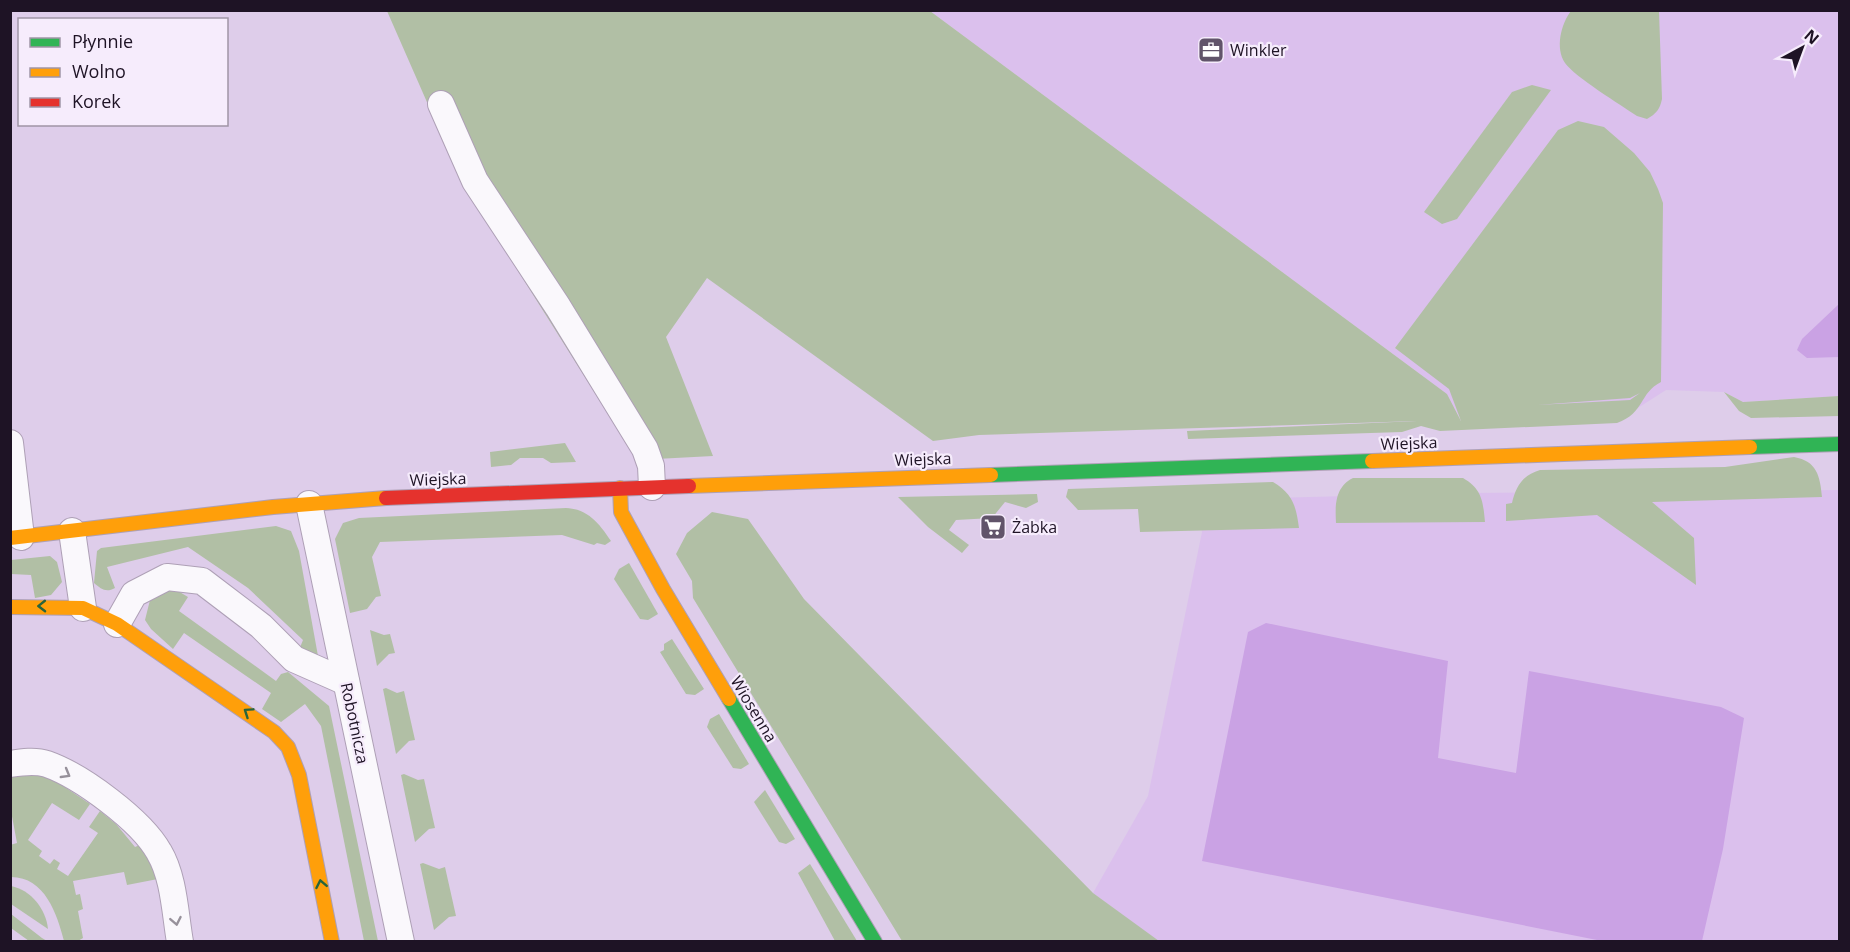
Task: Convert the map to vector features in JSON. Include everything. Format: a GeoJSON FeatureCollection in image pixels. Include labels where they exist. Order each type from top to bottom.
{"type":"FeatureCollection","features":[{"type":"Feature","properties":{"kind":"street"},"geometry":{"type":"LineString","coordinates":[[441,104],[475,181],[558,307],[645,449],[651,466],[652,487]]}},
{"type":"Feature","properties":{"kind":"street"},"geometry":{"type":"LineString","coordinates":[[10,443],[16,537]]}},
{"type":"Feature","properties":{"kind":"street","name":"Wiejska"},"geometry":{"type":"LineString","coordinates":[[16,537],[309,504],[411,496],[1839,444]]}},
{"type":"Feature","properties":{"kind":"street","name":"Wiosenna"},"geometry":{"type":"LineString","coordinates":[[620,488],[621,512],[663,589],[875,942]]}},
{"type":"Feature","properties":{"kind":"street","name":"Robotnicza"},"geometry":{"type":"LineString","coordinates":[[309,504],[401,942]]}},
{"type":"Feature","properties":{"kind":"street"},"geometry":{"type":"LineString","coordinates":[[72,531],[83,608]]}},
{"type":"Feature","properties":{"kind":"street"},"geometry":{"type":"LineString","coordinates":[[117,624],[134,594],[167,577],[202,581],[261,626],[294,659],[346,682]]}},
{"type":"Feature","properties":{"kind":"street"},"geometry":{"type":"LineString","coordinates":[[10,607],[83,608],[117,624],[258,719],[288,747],[299,775],[332,942]]}},
{"type":"Feature","properties":{"kind":"street"},"geometry":{"type":"LineString","coordinates":[[10,764],[33,761],[46,763],[122,810],[144,831],[159,850],[167,870],[180,942]]}},
{"type":"Feature","properties":{"kind":"shaded area"},"geometry":{"type":"Polygon","coordinates":[[[930,11],[1839,11],[1839,396],[1743,402],[1724,392],[1666,390],[1630,413],[1461,420],[1447,394],[930,11]]]}},
{"type":"Feature","properties":{"kind":"shaded area"},"geometry":{"type":"Polygon","coordinates":[[[1839,304],[1839,357],[1807,358],[1797,350],[1802,339],[1839,304]]]}},
{"type":"Feature","properties":{"kind":"shaded area"},"geometry":{"type":"Polygon","coordinates":[[[1839,490],[1839,941],[1158,941],[1093,893],[1148,796],[1202,532],[1197,500],[1466,493],[1839,490]]]}},
{"type":"Feature","properties":{"kind":"shaded area"},"geometry":{"type":"Polygon","coordinates":[[[1266,623],[1448,661],[1438,758],[1516,773],[1529,671],[1721,707],[1744,718],[1723,849],[1702,941],[1602,941],[1202,861],[1248,632],[1266,623]]]}},
{"type":"Feature","properties":{"kind":"green space"},"geometry":{"type":"Polygon","coordinates":[[[387,11],[930,11],[1447,394],[1461,421],[1449,389],[1395,348],[1558,130],[1578,121],[1604,127],[1634,153],[1650,172],[1663,203],[1661,382],[1649,392],[1633,414],[1617,423],[1440,431],[1421,426],[1402,432],[1188,439],[1187,431],[1417,421],[979,435],[933,441],[707,278],[666,337],[713,456],[637,460],[462,182],[387,11]],[[1640,393],[1630,398],[1537,405],[1630,400],[1640,393]]]}},
{"type":"Feature","properties":{"kind":"green space"},"geometry":{"type":"Polygon","coordinates":[[[1571,11],[1659,11],[1662,99],[1653,115],[1647,119],[1637,116],[1588,83],[1565,63],[1560,50],[1560,36],[1564,22],[1571,11]]]}},
{"type":"Feature","properties":{"kind":"green space"},"geometry":{"type":"Polygon","coordinates":[[[1532,85],[1551,90],[1457,219],[1442,224],[1424,212],[1512,92],[1532,85]]]}},
{"type":"Feature","properties":{"kind":"green space"},"geometry":{"type":"Polygon","coordinates":[[[1724,392],[1743,402],[1839,396],[1839,416],[1751,418],[1739,411],[1724,392]]]}},
{"type":"Feature","properties":{"kind":"green space"},"geometry":{"type":"Polygon","coordinates":[[[565,443],[576,462],[551,463],[543,458],[520,458],[511,465],[491,467],[490,452],[565,443]]]}},
{"type":"Feature","properties":{"kind":"green space"},"geometry":{"type":"Polygon","coordinates":[[[1794,457],[1808,462],[1816,471],[1822,497],[1652,502],[1694,538],[1696,585],[1597,515],[1506,521],[1506,504],[1512,503],[1518,486],[1525,478],[1540,470],[1725,467],[1794,457]]]}},
{"type":"Feature","properties":{"kind":"green space"},"geometry":{"type":"Polygon","coordinates":[[[1353,478],[1463,478],[1478,491],[1485,522],[1336,523],[1336,503],[1339,491],[1353,478]]]}},
{"type":"Feature","properties":{"kind":"green space"},"geometry":{"type":"Polygon","coordinates":[[[1273,482],[1285,491],[1292,501],[1299,528],[1140,532],[1138,509],[1078,510],[1066,497],[1068,489],[1273,482]]]}},
{"type":"Feature","properties":{"kind":"green space"},"geometry":{"type":"Polygon","coordinates":[[[1037,494],[1038,502],[1026,508],[1005,502],[992,518],[956,520],[949,530],[969,545],[962,553],[928,527],[898,497],[1037,494]]]}},
{"type":"Feature","properties":{"kind":"green space"},"geometry":{"type":"Polygon","coordinates":[[[566,508],[587,514],[602,528],[611,541],[605,545],[597,543],[594,545],[562,535],[380,542],[372,557],[381,596],[376,597],[367,609],[350,613],[335,539],[343,523],[359,518],[566,508]]]}},
{"type":"Feature","properties":{"kind":"green space"},"geometry":{"type":"Polygon","coordinates":[[[712,512],[748,519],[804,599],[1093,893],[1159,941],[902,941],[693,598],[692,581],[676,554],[687,533],[712,512]]]}},
{"type":"Feature","properties":{"kind":"green space"},"geometry":{"type":"Polygon","coordinates":[[[276,526],[291,531],[299,551],[318,656],[299,650],[303,640],[248,588],[188,547],[107,567],[115,588],[104,590],[94,583],[97,551],[101,548],[276,526]]]}},
{"type":"Feature","properties":{"kind":"green space"},"geometry":{"type":"Polygon","coordinates":[[[50,556],[57,562],[62,582],[51,595],[35,598],[31,575],[11,574],[11,560],[50,556]]]}},
{"type":"Feature","properties":{"kind":"green space"},"geometry":{"type":"Polygon","coordinates":[[[629,563],[658,614],[648,620],[640,619],[614,579],[619,569],[629,563]]]}},
{"type":"Feature","properties":{"kind":"green space"},"geometry":{"type":"Polygon","coordinates":[[[162,590],[178,591],[188,597],[179,611],[276,681],[281,674],[288,672],[329,706],[378,941],[364,941],[321,726],[305,704],[281,722],[262,709],[271,693],[184,633],[173,649],[151,629],[145,620],[150,600],[162,590]]]}},
{"type":"Feature","properties":{"kind":"green space"},"geometry":{"type":"Polygon","coordinates":[[[370,630],[384,635],[390,634],[395,653],[389,654],[377,666],[370,630]]]}},
{"type":"Feature","properties":{"kind":"green space"},"geometry":{"type":"Polygon","coordinates":[[[672,639],[704,689],[695,695],[686,694],[660,652],[664,650],[664,644],[672,639]]]}},
{"type":"Feature","properties":{"kind":"green space"},"geometry":{"type":"Polygon","coordinates":[[[383,689],[397,693],[404,691],[415,740],[409,741],[396,754],[383,689]]]}},
{"type":"Feature","properties":{"kind":"green space"},"geometry":{"type":"Polygon","coordinates":[[[719,714],[749,764],[741,769],[733,768],[707,727],[710,719],[719,714]]]}},
{"type":"Feature","properties":{"kind":"green space"},"geometry":{"type":"Polygon","coordinates":[[[44,773],[90,804],[79,820],[52,803],[28,840],[42,851],[39,856],[50,864],[54,859],[60,863],[57,869],[68,876],[98,833],[89,827],[100,811],[116,824],[135,847],[142,844],[163,878],[127,885],[124,872],[73,881],[76,895],[80,894],[83,909],[78,911],[83,938],[78,941],[64,941],[58,920],[41,890],[33,883],[11,877],[10,845],[17,843],[11,811],[11,775],[44,773]]]}},
{"type":"Feature","properties":{"kind":"green space"},"geometry":{"type":"Polygon","coordinates":[[[404,774],[418,780],[424,779],[435,828],[429,829],[415,842],[401,775],[404,774]]]}},
{"type":"Feature","properties":{"kind":"green space"},"geometry":{"type":"Polygon","coordinates":[[[765,790],[795,839],[786,844],[779,842],[754,802],[765,790]]]}},
{"type":"Feature","properties":{"kind":"green space"},"geometry":{"type":"Polygon","coordinates":[[[420,864],[439,869],[445,867],[456,916],[449,917],[434,930],[420,864]]]}},
{"type":"Feature","properties":{"kind":"green space"},"geometry":{"type":"Polygon","coordinates":[[[810,864],[857,941],[835,941],[798,873],[810,864]]]}},
{"type":"Feature","properties":{"kind":"green space"},"geometry":{"type":"Polygon","coordinates":[[[11,886],[25,892],[36,901],[44,914],[48,929],[11,904],[11,886]]]}},
{"type":"Feature","properties":{"kind":"green space"},"geometry":{"type":"Polygon","coordinates":[[[11,914],[47,941],[29,941],[11,928],[11,914]]]}},
{"type":"Feature","properties":{"kind":"traffic: fast"},"geometry":{"type":"LineString","coordinates":[[1750,447],[1840,444]]}},
{"type":"Feature","properties":{"kind":"traffic: fast"},"geometry":{"type":"LineString","coordinates":[[991,475],[1372,461]]}},
{"type":"Feature","properties":{"kind":"traffic: fast"},"geometry":{"type":"LineString","coordinates":[[729,699],[875,942]]}},
{"type":"Feature","properties":{"kind":"traffic: slow"},"geometry":{"type":"LineString","coordinates":[[1372,461],[1750,447]]}},
{"type":"Feature","properties":{"kind":"traffic: slow"},"geometry":{"type":"LineString","coordinates":[[689,486],[991,475]]}},
{"type":"Feature","properties":{"kind":"traffic: slow"},"geometry":{"type":"LineString","coordinates":[[620,488],[621,512],[663,589],[729,699]]}},
{"type":"Feature","properties":{"kind":"traffic: slow"},"geometry":{"type":"LineString","coordinates":[[10,538],[273,507],[386,498]]}},
{"type":"Feature","properties":{"kind":"traffic: slow"},"geometry":{"type":"LineString","coordinates":[[10,607],[83,608],[117,624],[274,732],[288,747],[299,775],[332,942]]}},
{"type":"Feature","properties":{"kind":"traffic: jam"},"geometry":{"type":"LineString","coordinates":[[386,498],[689,486]]}},
{"type":"Feature","properties":{"kind":"place","name":"Winkler"},"geometry":{"type":"Point","coordinates":[1211,50]}},
{"type":"Feature","properties":{"kind":"place","name":"Żabka"},"geometry":{"type":"Point","coordinates":[993,527]}}]}
